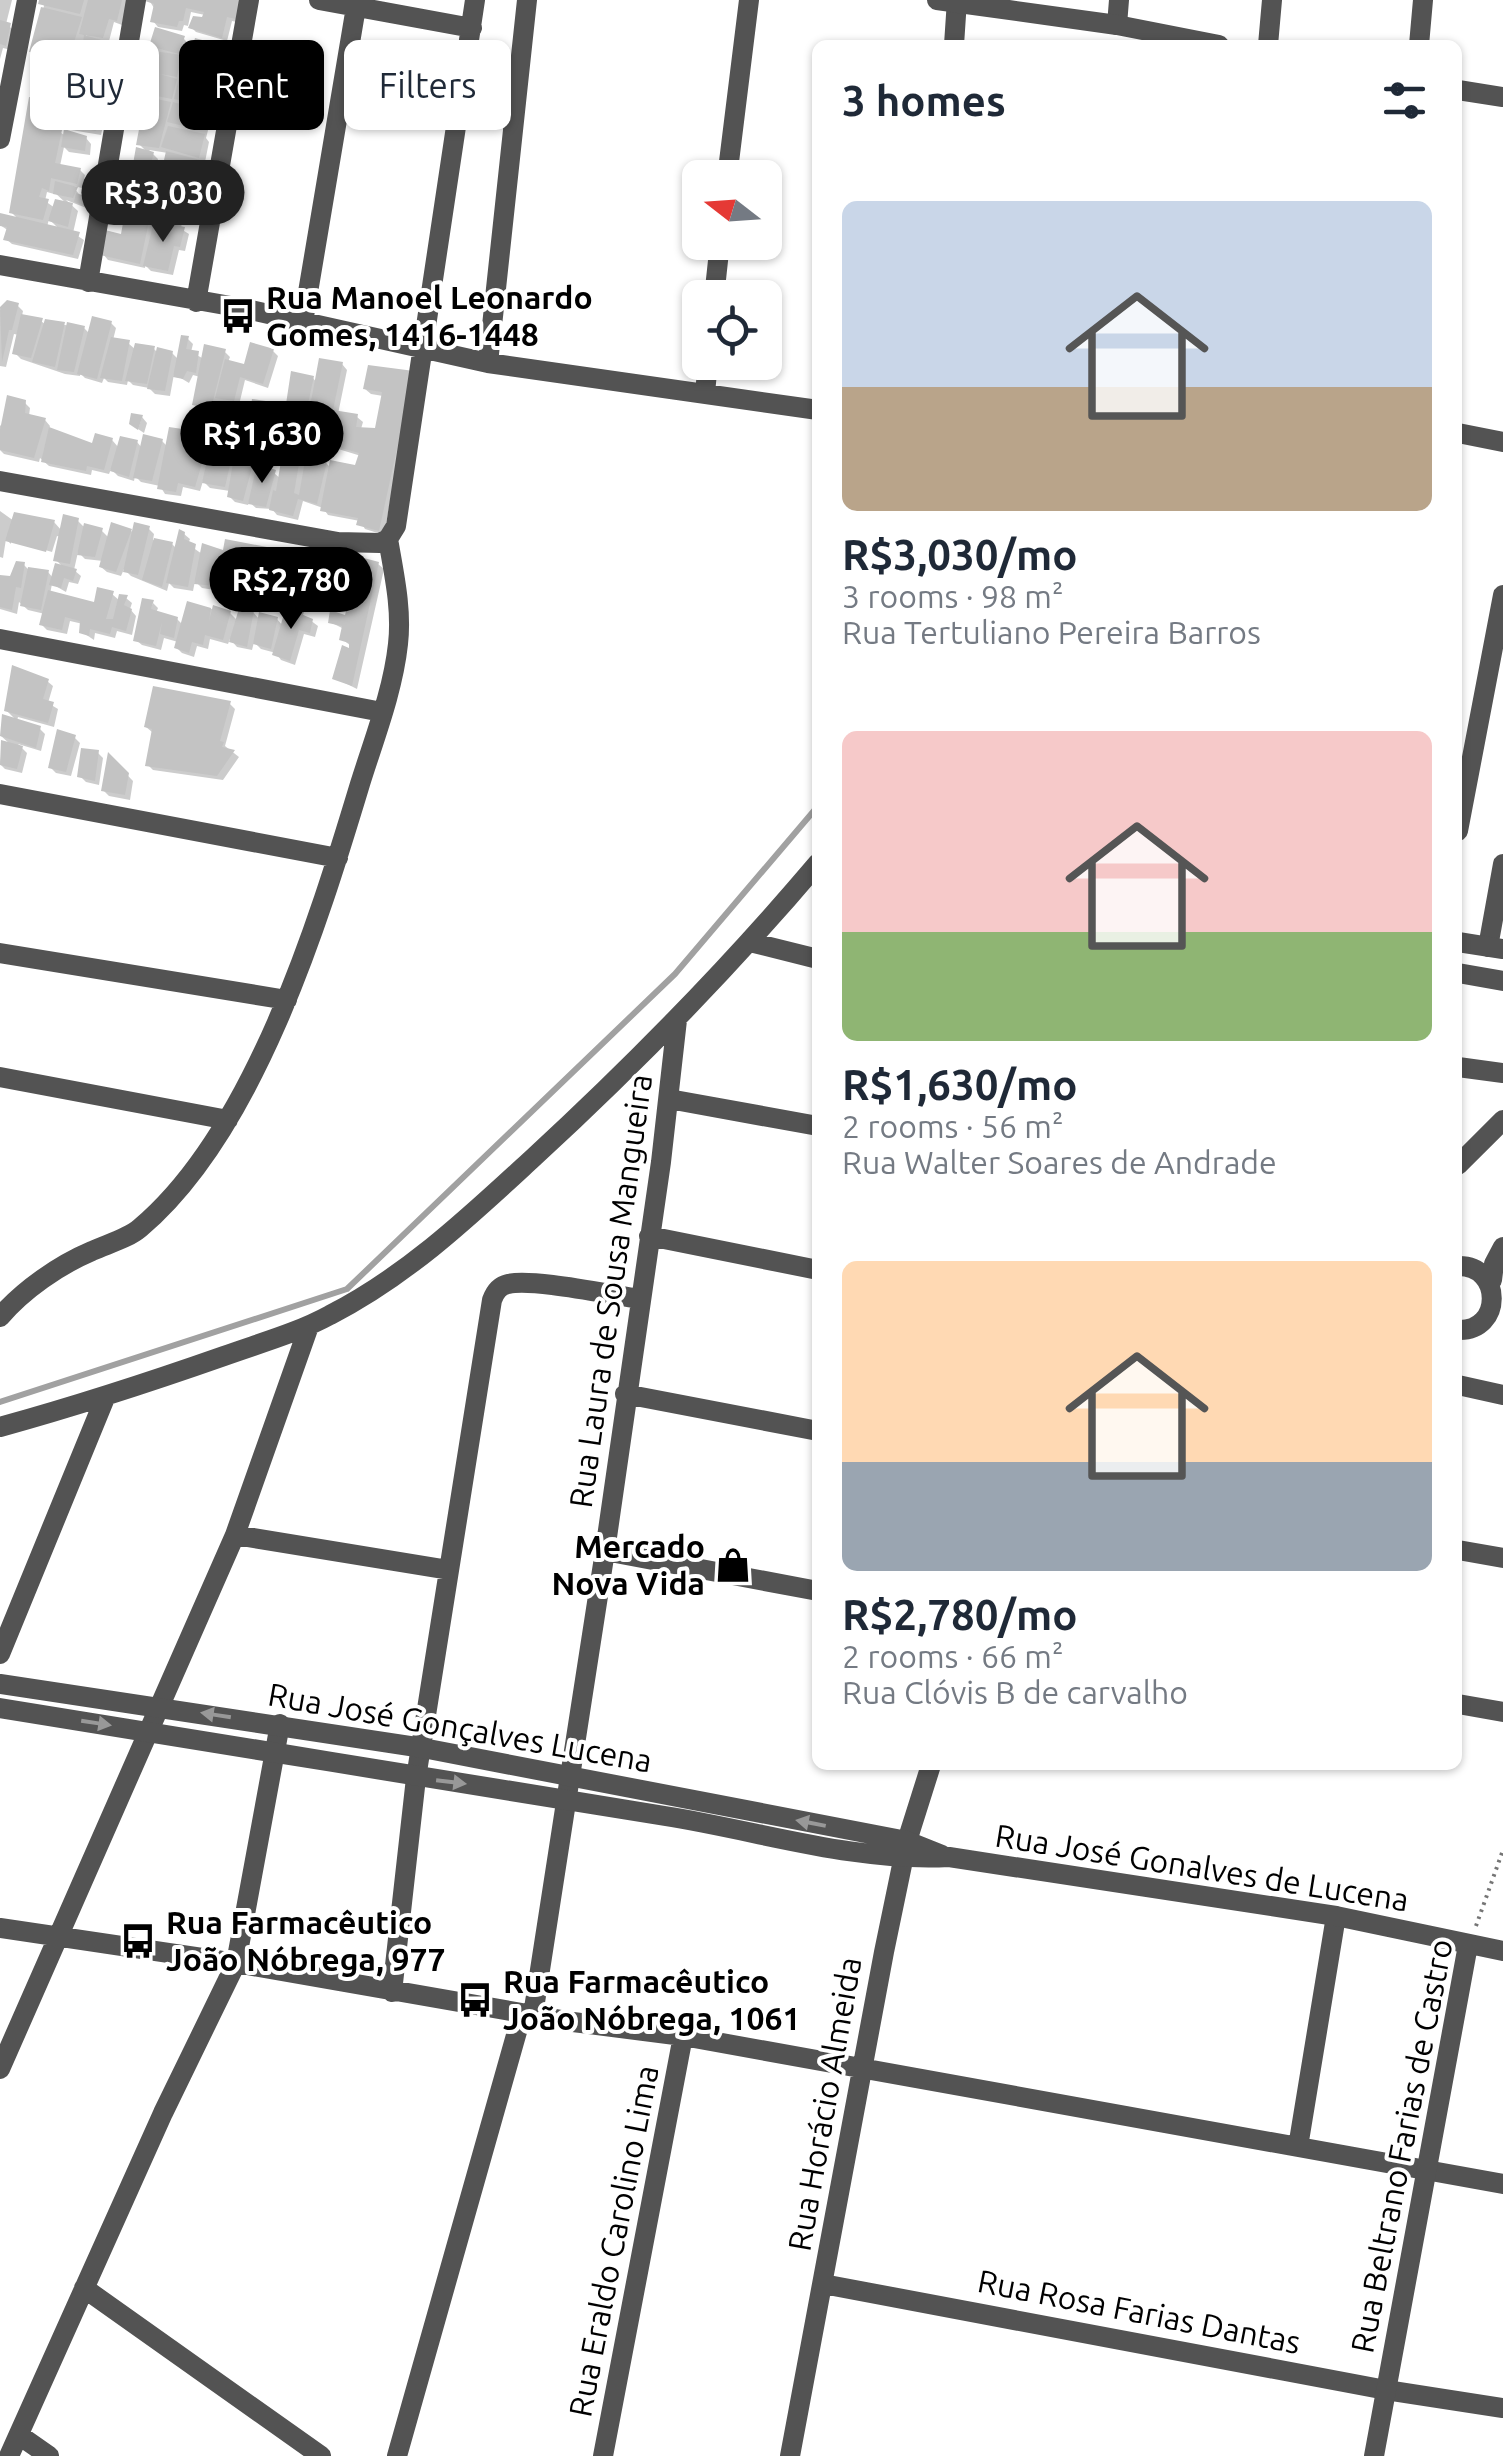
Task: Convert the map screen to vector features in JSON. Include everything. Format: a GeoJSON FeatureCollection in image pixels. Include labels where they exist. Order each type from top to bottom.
{"type":"FeatureCollection","features":[{"type":"Feature","properties":{"kind":"street"},"geometry":{"type":"LineString","coordinates":[[0,138],[27,0]]}},
{"type":"Feature","properties":{"kind":"street"},"geometry":{"type":"LineString","coordinates":[[88,282],[136,0]]}},
{"type":"Feature","properties":{"kind":"street"},"geometry":{"type":"LineString","coordinates":[[196,302],[250,0]]}},
{"type":"Feature","properties":{"kind":"street"},"geometry":{"type":"LineString","coordinates":[[319,0],[472,28]]}},
{"type":"Feature","properties":{"kind":"street"},"geometry":{"type":"LineString","coordinates":[[0,481],[338,542],[380,543],[388,539],[396,526],[475,0]]}},
{"type":"Feature","properties":{"kind":"street"},"geometry":{"type":"LineString","coordinates":[[488,363],[527,0]]}},
{"type":"Feature","properties":{"kind":"street"},"geometry":{"type":"LineString","coordinates":[[729,160],[749,0]]}},
{"type":"Feature","properties":{"kind":"street"},"geometry":{"type":"LineString","coordinates":[[1117,25],[1120,0]]}},
{"type":"Feature","properties":{"kind":"street"},"geometry":{"type":"LineString","coordinates":[[1268,40],[1272,0]]}},
{"type":"Feature","properties":{"kind":"street"},"geometry":{"type":"LineString","coordinates":[[1419,40],[1423,0]]}},
{"type":"Feature","properties":{"kind":"street"},"geometry":{"type":"LineString","coordinates":[[954,40],[950,1],[1194,40]]}},
{"type":"Feature","properties":{"kind":"street"},"geometry":{"type":"LineString","coordinates":[[302,322],[356,7]]}},
{"type":"Feature","properties":{"kind":"street"},"geometry":{"type":"LineString","coordinates":[[1462,91],[1503,97]]}},
{"type":"Feature","properties":{"kind":"street"},"geometry":{"type":"LineString","coordinates":[[0,265],[302,322],[488,363],[812,409]]}},
{"type":"Feature","properties":{"kind":"street"},"geometry":{"type":"LineString","coordinates":[[705,393],[706,380]]}},
{"type":"Feature","properties":{"kind":"street"},"geometry":{"type":"LineString","coordinates":[[1462,435],[1503,442]]}},
{"type":"Feature","properties":{"kind":"street"},"geometry":{"type":"LineString","coordinates":[[0,1317],[15,1299],[86,1253],[138,1230],[190,1173],[228,1120],[287,1000],[338,858],[382,712],[398,646],[399,604],[388,539]]}},
{"type":"Feature","properties":{"kind":"street"},"geometry":{"type":"LineString","coordinates":[[1462,810],[1503,595]]}},
{"type":"Feature","properties":{"kind":"street"},"geometry":{"type":"LineString","coordinates":[[0,638],[382,712]]}},
{"type":"Feature","properties":{"kind":"street"},"geometry":{"type":"LineString","coordinates":[[0,794],[338,858]]}},
{"type":"Feature","properties":{"kind":"street"},"geometry":{"type":"LineString","coordinates":[[1462,943],[1495,948],[1503,864]]}},
{"type":"Feature","properties":{"kind":"street"},"geometry":{"type":"LineString","coordinates":[[0,1427],[105,1398],[309,1326],[368,1294],[440,1243],[588,1107],[677,1020],[812,870]]}},
{"type":"Feature","properties":{"kind":"street"},"geometry":{"type":"LineString","coordinates":[[750,942],[812,958]]}},
{"type":"Feature","properties":{"kind":"street"},"geometry":{"type":"LineString","coordinates":[[0,953],[287,1000]]}},
{"type":"Feature","properties":{"kind":"street"},"geometry":{"type":"LineString","coordinates":[[1462,974],[1503,981]]}},
{"type":"Feature","properties":{"kind":"street","name":"Rua Laura de Sousa Mangueira"},"geometry":{"type":"LineString","coordinates":[[397,2456],[528,2014],[571,1778],[605,1552],[677,1020]]}},
{"type":"Feature","properties":{"kind":"street"},"geometry":{"type":"LineString","coordinates":[[1462,1068],[1503,1073]]}},
{"type":"Feature","properties":{"kind":"street"},"geometry":{"type":"LineString","coordinates":[[0,1077],[228,1120]]}},
{"type":"Feature","properties":{"kind":"street"},"geometry":{"type":"LineString","coordinates":[[669,1099],[812,1125]]}},
{"type":"Feature","properties":{"kind":"street"},"geometry":{"type":"LineString","coordinates":[[1462,1161],[1503,1120]]}},
{"type":"Feature","properties":{"kind":"street"},"geometry":{"type":"LineString","coordinates":[[649,1236],[812,1269]]}},
{"type":"Feature","properties":{"kind":"street"},"geometry":{"type":"LineString","coordinates":[[1492,1280],[1494,1264],[1503,1247]]}},
{"type":"Feature","properties":{"kind":"street"},"geometry":{"type":"LineString","coordinates":[[1462,1267],[1482,1271],[1497,1292],[1492,1316],[1483,1325],[1462,1331]]}},
{"type":"Feature","properties":{"kind":"street"},"geometry":{"type":"LineString","coordinates":[[392,1992],[416,1778],[474,1424],[488,1314],[496,1289],[506,1284],[529,1284],[640,1299]]}},
{"type":"Feature","properties":{"kind":"street"},"geometry":{"type":"LineString","coordinates":[[0,2069],[235,1535],[309,1326]]}},
{"type":"Feature","properties":{"kind":"street"},"geometry":{"type":"LineString","coordinates":[[1462,1386],[1503,1395]]}},
{"type":"Feature","properties":{"kind":"street"},"geometry":{"type":"LineString","coordinates":[[626,1394],[812,1430]]}},
{"type":"Feature","properties":{"kind":"street"},"geometry":{"type":"LineString","coordinates":[[0,1654],[105,1398]]}},
{"type":"Feature","properties":{"kind":"street"},"geometry":{"type":"LineString","coordinates":[[235,1535],[449,1570]]}},
{"type":"Feature","properties":{"kind":"street"},"geometry":{"type":"LineString","coordinates":[[1462,1551],[1503,1558]]}},
{"type":"Feature","properties":{"kind":"street"},"geometry":{"type":"LineString","coordinates":[[605,1552],[812,1590]]}},
{"type":"Feature","properties":{"kind":"street","name":"Rua José Gonçalves Lucena"},"geometry":{"type":"LineString","coordinates":[[0,1684],[423,1748],[905,1850]]}},
{"type":"Feature","properties":{"kind":"street"},"geometry":{"type":"LineString","coordinates":[[1462,1705],[1503,1712]]}},
{"type":"Feature","properties":{"kind":"street","name":"Rua José Gonçalves Lucena"},"geometry":{"type":"LineString","coordinates":[[0,1708],[416,1778],[905,1850]]}},
{"type":"Feature","properties":{"kind":"street"},"geometry":{"type":"LineString","coordinates":[[9,2456],[163,2113],[236,1963],[280,1724]]}},
{"type":"Feature","properties":{"kind":"street","name":"Rua Horácio Almeida"},"geometry":{"type":"LineString","coordinates":[[790,2456],[905,1850],[930,1770]]}},
{"type":"Feature","properties":{"kind":"street","name":"Rua José Gonalves de Lucena"},"geometry":{"type":"LineString","coordinates":[[905,1850],[1336,1916],[1503,1952]]}},
{"type":"Feature","properties":{"kind":"street"},"geometry":{"type":"LineString","coordinates":[[1298,2147],[1336,1916]]}},
{"type":"Feature","properties":{"kind":"street"},"geometry":{"type":"LineString","coordinates":[[0,1928],[683,2036],[1503,2184]]}},
{"type":"Feature","properties":{"kind":"street","name":"Rua Beltrano Farias de Castro"},"geometry":{"type":"LineString","coordinates":[[1374,2456],[1468,1945]]}},
{"type":"Feature","properties":{"kind":"street","name":"Rua Eraldo Carolino Lima"},"geometry":{"type":"LineString","coordinates":[[603,2456],[683,2036]]}},
{"type":"Feature","properties":{"kind":"street","name":"Rua Rosa Farias Dantas"},"geometry":{"type":"LineString","coordinates":[[823,2284],[1386,2390],[1503,2408]]}},
{"type":"Feature","properties":{"kind":"street"},"geometry":{"type":"LineString","coordinates":[[84,2288],[322,2456]]}},
{"type":"Feature","properties":{"kind":"street"},"geometry":{"type":"LineString","coordinates":[[20,2435],[49,2456]]}},
{"type":"Feature","properties":{"kind":"path","name":"Rua Beltrano Farias de Castro"},"geometry":{"type":"LineString","coordinates":[[1468,1945],[1503,1850]]}},
{"type":"Feature","properties":{"kind":"building"},"geometry":{"type":"Polygon","coordinates":[[[39,0],[84,0],[80,14],[38,4],[39,0]]]}},
{"type":"Feature","properties":{"kind":"building"},"geometry":{"type":"Polygon","coordinates":[[[88,0],[122,0],[117,21],[109,19],[103,38],[79,34],[88,0]]]}},
{"type":"Feature","properties":{"kind":"building"},"geometry":{"type":"Polygon","coordinates":[[[142,0],[238,0],[236,19],[227,17],[222,38],[188,28],[193,16],[202,17],[204,12],[186,8],[177,27],[150,22],[154,4],[142,0]]]}},
{"type":"Feature","properties":{"kind":"building"},"geometry":{"type":"Polygon","coordinates":[[[41,7],[82,17],[75,40],[32,40],[41,7]]]}},
{"type":"Feature","properties":{"kind":"building"},"geometry":{"type":"Polygon","coordinates":[[[0,20],[11,23],[6,46],[0,44],[0,20]]]}},
{"type":"Feature","properties":{"kind":"building"},"geometry":{"type":"Polygon","coordinates":[[[155,27],[185,36],[179,40],[179,54],[159,49],[159,40],[151,40],[155,27]]]}},
{"type":"Feature","properties":{"kind":"building"},"geometry":{"type":"Polygon","coordinates":[[[159,52],[179,55],[177,77],[160,74],[177,79],[172,99],[159,96],[159,52]]]}},
{"type":"Feature","properties":{"kind":"building"},"geometry":{"type":"Polygon","coordinates":[[[29,97],[30,130],[62,130],[55,163],[81,168],[77,184],[51,178],[49,191],[42,188],[39,197],[49,199],[43,220],[9,213],[29,97]]]}},
{"type":"Feature","properties":{"kind":"building"},"geometry":{"type":"Polygon","coordinates":[[[159,99],[171,102],[159,148],[136,145],[139,130],[159,130],[159,99]]]}},
{"type":"Feature","properties":{"kind":"building"},"geometry":{"type":"Polygon","coordinates":[[[173,102],[179,104],[179,125],[167,122],[173,102]]]}},
{"type":"Feature","properties":{"kind":"building"},"geometry":{"type":"Polygon","coordinates":[[[168,126],[205,134],[199,158],[161,147],[168,126]]]}},
{"type":"Feature","properties":{"kind":"building"},"geometry":{"type":"Polygon","coordinates":[[[64,130],[87,136],[85,151],[61,147],[64,130]]]}},
{"type":"Feature","properties":{"kind":"building"},"geometry":{"type":"Polygon","coordinates":[[[136,147],[154,152],[150,167],[133,164],[136,147]]]}},
{"type":"Feature","properties":{"kind":"building"},"geometry":{"type":"Polygon","coordinates":[[[166,151],[200,160],[196,178],[162,169],[166,151]]]}},
{"type":"Feature","properties":{"kind":"building"},"geometry":{"type":"Polygon","coordinates":[[[124,164],[157,170],[152,192],[120,187],[124,164]]]}},
{"type":"Feature","properties":{"kind":"building"},"geometry":{"type":"Polygon","coordinates":[[[161,172],[190,182],[184,202],[155,195],[161,172]]]}},
{"type":"Feature","properties":{"kind":"building"},"geometry":{"type":"Polygon","coordinates":[[[55,181],[78,187],[73,198],[53,194],[55,181]]]}},
{"type":"Feature","properties":{"kind":"building"},"geometry":{"type":"Polygon","coordinates":[[[129,190],[153,195],[150,218],[126,214],[149,221],[140,264],[100,255],[105,230],[121,234],[129,190]]]}},
{"type":"Feature","properties":{"kind":"building"},"geometry":{"type":"Polygon","coordinates":[[[76,193],[91,198],[89,207],[74,202],[76,193]]]}},
{"type":"Feature","properties":{"kind":"building"},"geometry":{"type":"Polygon","coordinates":[[[55,199],[73,203],[68,227],[48,221],[55,199]]]}},
{"type":"Feature","properties":{"kind":"building"},"geometry":{"type":"Polygon","coordinates":[[[159,201],[179,205],[176,223],[155,218],[159,201]]]}},
{"type":"Feature","properties":{"kind":"building"},"geometry":{"type":"Polygon","coordinates":[[[0,213],[80,232],[73,255],[3,240],[7,227],[0,226],[0,213]]]}},
{"type":"Feature","properties":{"kind":"building"},"geometry":{"type":"Polygon","coordinates":[[[154,221],[185,227],[180,247],[174,246],[168,271],[143,266],[154,221]]]}},
{"type":"Feature","properties":{"kind":"building"},"geometry":{"type":"Polygon","coordinates":[[[7,300],[19,303],[2,362],[0,307],[7,300]]]}},
{"type":"Feature","properties":{"kind":"building"},"geometry":{"type":"Polygon","coordinates":[[[21,314],[43,318],[31,358],[12,354],[21,314]]]}},
{"type":"Feature","properties":{"kind":"building"},"geometry":{"type":"Polygon","coordinates":[[[92,316],[112,321],[97,379],[77,374],[92,316]]]}},
{"type":"Feature","properties":{"kind":"building"},"geometry":{"type":"Polygon","coordinates":[[[45,319],[65,322],[55,367],[32,362],[45,319]]]}},
{"type":"Feature","properties":{"kind":"building"},"geometry":{"type":"Polygon","coordinates":[[[67,322],[85,326],[74,372],[57,370],[67,322]]]}},
{"type":"Feature","properties":{"kind":"building"},"geometry":{"type":"Polygon","coordinates":[[[181,335],[189,336],[186,349],[199,351],[196,373],[187,371],[183,379],[173,377],[181,335]]]}},
{"type":"Feature","properties":{"kind":"building"},"geometry":{"type":"Polygon","coordinates":[[[111,337],[130,340],[122,381],[100,378],[111,337]]]}},
{"type":"Feature","properties":{"kind":"building"},"geometry":{"type":"Polygon","coordinates":[[[250,342],[274,349],[263,384],[240,377],[234,401],[215,398],[225,359],[244,364],[250,342]]]}},
{"type":"Feature","properties":{"kind":"building"},"geometry":{"type":"Polygon","coordinates":[[[135,343],[155,346],[147,384],[125,381],[135,343]]]}},
{"type":"Feature","properties":{"kind":"building"},"geometry":{"type":"Polygon","coordinates":[[[204,344],[226,349],[211,409],[192,405],[204,344]]]}},
{"type":"Feature","properties":{"kind":"building"},"geometry":{"type":"Polygon","coordinates":[[[157,347],[173,351],[165,391],[147,389],[157,347]]]}},
{"type":"Feature","properties":{"kind":"building"},"geometry":{"type":"Polygon","coordinates":[[[319,358],[343,362],[333,410],[358,414],[356,427],[375,428],[382,392],[363,389],[368,365],[414,371],[379,531],[356,525],[358,518],[320,511],[330,460],[355,465],[359,453],[326,444],[330,428],[307,423],[319,358]]]}},
{"type":"Feature","properties":{"kind":"building"},"geometry":{"type":"Polygon","coordinates":[[[291,371],[314,376],[305,418],[284,413],[281,430],[248,424],[252,399],[286,404],[291,371]]]}},
{"type":"Feature","properties":{"kind":"building"},"geometry":{"type":"Polygon","coordinates":[[[7,395],[26,400],[25,413],[46,418],[34,458],[0,450],[7,395]]]}},
{"type":"Feature","properties":{"kind":"building"},"geometry":{"type":"Polygon","coordinates":[[[131,413],[143,415],[138,430],[129,424],[131,413]]]}},
{"type":"Feature","properties":{"kind":"building"},"geometry":{"type":"Polygon","coordinates":[[[49,427],[92,443],[95,433],[113,438],[104,470],[87,466],[86,471],[41,462],[49,427]]]}},
{"type":"Feature","properties":{"kind":"building"},"geometry":{"type":"Polygon","coordinates":[[[169,427],[189,430],[187,439],[208,443],[195,487],[178,483],[176,492],[157,489],[169,427]]]}},
{"type":"Feature","properties":{"kind":"building"},"geometry":{"type":"Polygon","coordinates":[[[143,434],[163,439],[152,481],[133,478],[143,434]]]}},
{"type":"Feature","properties":{"kind":"building"},"geometry":{"type":"Polygon","coordinates":[[[120,436],[138,440],[129,477],[110,471],[120,436]]]}},
{"type":"Feature","properties":{"kind":"building"},"geometry":{"type":"Polygon","coordinates":[[[211,442],[234,447],[225,487],[202,483],[211,442]]]}},
{"type":"Feature","properties":{"kind":"building"},"geometry":{"type":"Polygon","coordinates":[[[235,452],[255,456],[243,501],[227,497],[235,452]]]}},
{"type":"Feature","properties":{"kind":"building"},"geometry":{"type":"Polygon","coordinates":[[[282,455],[300,458],[294,493],[299,495],[306,455],[327,461],[317,504],[298,499],[293,516],[269,510],[282,455]]]}},
{"type":"Feature","properties":{"kind":"building"},"geometry":{"type":"Polygon","coordinates":[[[257,464],[276,470],[266,507],[248,504],[257,464]]]}},
{"type":"Feature","properties":{"kind":"building"},"geometry":{"type":"Polygon","coordinates":[[[14,512],[55,520],[46,552],[5,541],[14,512]]]}},
{"type":"Feature","properties":{"kind":"building"},"geometry":{"type":"Polygon","coordinates":[[[63,514],[79,518],[70,564],[53,561],[63,514]]]}},
{"type":"Feature","properties":{"kind":"building"},"geometry":{"type":"Polygon","coordinates":[[[111,522],[132,529],[116,572],[99,567],[111,522]]]}},
{"type":"Feature","properties":{"kind":"building"},"geometry":{"type":"Polygon","coordinates":[[[134,522],[150,526],[138,575],[123,572],[134,522]]]}},
{"type":"Feature","properties":{"kind":"building"},"geometry":{"type":"Polygon","coordinates":[[[84,523],[103,528],[95,557],[77,555],[84,523]]]}},
{"type":"Feature","properties":{"kind":"building"},"geometry":{"type":"Polygon","coordinates":[[[179,529],[185,532],[184,539],[196,544],[188,587],[166,583],[179,529]]]}},
{"type":"Feature","properties":{"kind":"building"},"geometry":{"type":"Polygon","coordinates":[[[154,538],[173,542],[162,587],[142,580],[154,538]]]}},
{"type":"Feature","properties":{"kind":"building"},"geometry":{"type":"Polygon","coordinates":[[[225,539],[267,547],[254,596],[238,592],[241,578],[219,573],[216,586],[194,584],[202,543],[223,550],[225,539]]]}},
{"type":"Feature","properties":{"kind":"building"},"geometry":{"type":"Polygon","coordinates":[[[272,551],[287,556],[285,565],[289,567],[281,591],[263,585],[272,551]]]}},
{"type":"Feature","properties":{"kind":"building"},"geometry":{"type":"Polygon","coordinates":[[[292,555],[316,558],[310,596],[285,592],[292,555]]]}},
{"type":"Feature","properties":{"kind":"building"},"geometry":{"type":"Polygon","coordinates":[[[360,557],[379,562],[352,686],[332,679],[342,645],[349,648],[349,643],[339,640],[342,626],[328,623],[330,610],[345,615],[360,557]]]}},
{"type":"Feature","properties":{"kind":"building"},"geometry":{"type":"Polygon","coordinates":[[[16,561],[25,562],[12,610],[0,607],[0,575],[10,576],[16,561]]]}},
{"type":"Feature","properties":{"kind":"building"},"geometry":{"type":"Polygon","coordinates":[[[55,563],[77,569],[73,581],[64,578],[61,588],[49,585],[55,563]]]}},
{"type":"Feature","properties":{"kind":"building"},"geometry":{"type":"Polygon","coordinates":[[[317,566],[338,572],[331,592],[313,587],[317,566]]]}},
{"type":"Feature","properties":{"kind":"building"},"geometry":{"type":"Polygon","coordinates":[[[28,567],[49,570],[41,610],[20,606],[28,567]]]}},
{"type":"Feature","properties":{"kind":"building"},"geometry":{"type":"Polygon","coordinates":[[[97,587],[114,591],[106,619],[113,619],[119,594],[128,595],[124,605],[132,609],[126,631],[112,627],[110,634],[90,629],[89,636],[79,633],[80,621],[65,617],[62,630],[39,625],[48,590],[94,602],[97,587]]]}},
{"type":"Feature","properties":{"kind":"building"},"geometry":{"type":"Polygon","coordinates":[[[142,598],[154,600],[151,609],[178,617],[174,638],[160,634],[162,622],[156,646],[133,641],[142,598]]]}},
{"type":"Feature","properties":{"kind":"building"},"geometry":{"type":"Polygon","coordinates":[[[187,601],[211,608],[209,621],[213,605],[231,611],[223,640],[205,635],[203,645],[192,642],[189,653],[174,648],[187,601]]]}},
{"type":"Feature","properties":{"kind":"building"},"geometry":{"type":"Polygon","coordinates":[[[240,605],[254,610],[247,647],[229,642],[240,605]]]}},
{"type":"Feature","properties":{"kind":"building"},"geometry":{"type":"Polygon","coordinates":[[[286,607],[313,619],[310,633],[299,630],[290,661],[272,655],[286,607]]]}},
{"type":"Feature","properties":{"kind":"building"},"geometry":{"type":"Polygon","coordinates":[[[259,612],[278,617],[271,649],[253,644],[259,612]]]}},
{"type":"Feature","properties":{"kind":"building"},"geometry":{"type":"Polygon","coordinates":[[[12,665],[49,679],[43,699],[54,702],[48,723],[4,711],[12,665]]]}},
{"type":"Feature","properties":{"kind":"building"},"geometry":{"type":"Polygon","coordinates":[[[153,686],[231,701],[220,741],[224,742],[222,747],[235,750],[217,776],[145,766],[152,729],[144,727],[153,686]]]}},
{"type":"Feature","properties":{"kind":"building"},"geometry":{"type":"Polygon","coordinates":[[[2,714],[41,726],[36,748],[0,736],[2,714]]]}},
{"type":"Feature","properties":{"kind":"building"},"geometry":{"type":"Polygon","coordinates":[[[57,729],[76,735],[66,772],[48,768],[57,729]]]}},
{"type":"Feature","properties":{"kind":"building"},"geometry":{"type":"Polygon","coordinates":[[[1,740],[23,746],[17,769],[0,765],[1,740]]]}},
{"type":"Feature","properties":{"kind":"building"},"geometry":{"type":"Polygon","coordinates":[[[81,748],[99,750],[95,781],[77,777],[81,748]]]}},
{"type":"Feature","properties":{"kind":"building"},"geometry":{"type":"Polygon","coordinates":[[[108,752],[129,773],[125,795],[101,791],[108,752]]]}},
{"type":"Feature","properties":{"kind":"waterway"},"geometry":{"type":"LineString","coordinates":[[0,1402],[347,1289],[675,974],[812,813]]}},
{"type":"Feature","properties":{"kind":"place","name":"Rua Manoel Leonardo Gomes, 1416-1448"},"geometry":{"type":"Point","coordinates":[238,316]}},
{"type":"Feature","properties":{"kind":"place","name":"Mercado Nova Vida"},"geometry":{"type":"Point","coordinates":[733,1565]}},
{"type":"Feature","properties":{"kind":"place","name":"Rua Farmacêutico João Nóbrega, 977"},"geometry":{"type":"Point","coordinates":[138,1941]}},
{"type":"Feature","properties":{"kind":"place","name":"Rua Farmacêutico João Nóbrega, 1061"},"geometry":{"type":"Point","coordinates":[475,2000]}}]}
